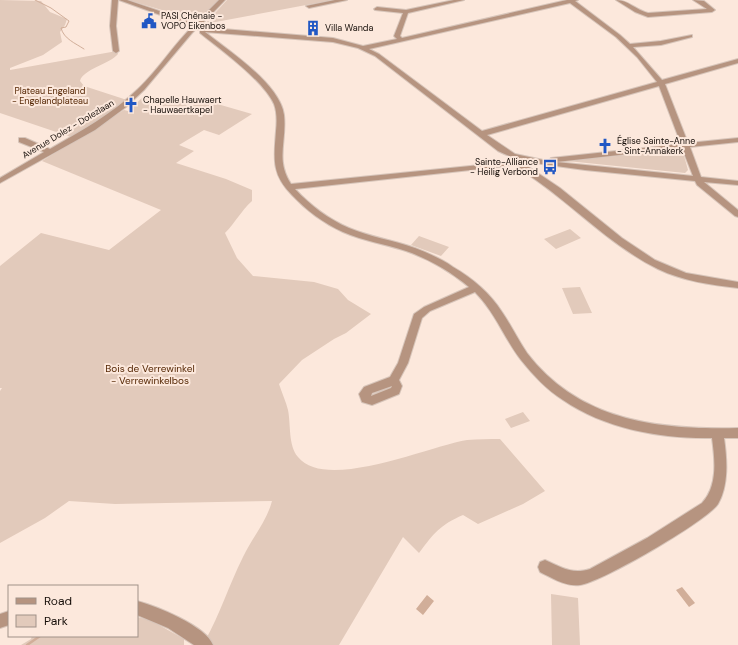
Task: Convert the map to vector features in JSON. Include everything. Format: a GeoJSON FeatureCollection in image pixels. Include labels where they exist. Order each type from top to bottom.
{"type":"FeatureCollection","features":[{"type":"Feature","properties":{"kind":"street"},"geometry":{"type":"LineString","coordinates":[[115,0],[112,22],[114,31],[112,35],[116,51]]}},
{"type":"Feature","properties":{"kind":"street"},"geometry":{"type":"LineString","coordinates":[[122,0],[199,26],[321,38],[364,48],[377,55],[501,149],[522,162],[632,249],[654,263],[682,275],[738,286]]}},
{"type":"Feature","properties":{"kind":"street","name":"Avenue Dolez - Dolezlaan"},"geometry":{"type":"LineString","coordinates":[[0,181],[92,128],[124,106],[142,89],[222,0]]}},
{"type":"Feature","properties":{"kind":"street"},"geometry":{"type":"LineString","coordinates":[[309,6],[344,0]]}},
{"type":"Feature","properties":{"kind":"street"},"geometry":{"type":"LineString","coordinates":[[377,9],[406,12],[461,0]]}},
{"type":"Feature","properties":{"kind":"street"},"geometry":{"type":"LineString","coordinates":[[364,48],[572,0],[606,26],[628,46],[661,83],[700,183],[738,214]]}},
{"type":"Feature","properties":{"kind":"street"},"geometry":{"type":"LineString","coordinates":[[619,0],[643,14],[712,10],[702,2],[696,0]]}},
{"type":"Feature","properties":{"kind":"street"},"geometry":{"type":"LineString","coordinates":[[401,40],[397,36],[406,12]]}},
{"type":"Feature","properties":{"kind":"street"},"geometry":{"type":"LineString","coordinates":[[199,26],[202,32],[263,84],[274,96],[280,117],[277,162],[281,177],[289,187],[318,215],[346,230],[414,251],[449,268],[476,288],[488,300],[522,355],[538,376],[559,393],[590,411],[637,427],[717,434],[738,433]]}},
{"type":"Feature","properties":{"kind":"street"},"geometry":{"type":"LineString","coordinates":[[628,46],[660,43],[690,36]]}},
{"type":"Feature","properties":{"kind":"street"},"geometry":{"type":"LineString","coordinates":[[481,134],[738,61]]}},
{"type":"Feature","properties":{"kind":"street"},"geometry":{"type":"LineString","coordinates":[[22,140],[50,152]]}},
{"type":"Feature","properties":{"kind":"street"},"geometry":{"type":"LineString","coordinates":[[541,163],[543,161],[738,140]]}},
{"type":"Feature","properties":{"kind":"street"},"geometry":{"type":"LineString","coordinates":[[289,187],[506,165],[522,162],[738,183]]}},
{"type":"Feature","properties":{"kind":"street"},"geometry":{"type":"LineString","coordinates":[[394,380],[402,363],[418,316],[428,309],[476,288]]}},
{"type":"Feature","properties":{"kind":"street"},"geometry":{"type":"LineString","coordinates":[[545,567],[561,576],[581,579],[599,572],[624,559],[702,512],[713,502],[720,476],[720,451],[717,434]]}},
{"type":"Feature","properties":{"kind":"street"},"geometry":{"type":"LineString","coordinates":[[138,608],[156,614],[197,642]]}},
{"type":"Feature","properties":{"kind":"green space","name":"Plateau Engeland - Engelandplateau"},"geometry":{"type":"Polygon","coordinates":[[[0,0],[41,1],[50,12],[67,19],[60,32],[62,42],[43,55],[10,68],[10,70],[117,51],[118,54],[114,58],[86,73],[80,81],[84,86],[127,100],[108,116],[71,137],[0,113],[0,0]]]}},
{"type":"Feature","properties":{"kind":"green space"},"geometry":{"type":"Polygon","coordinates":[[[128,0],[219,0],[199,21],[128,0]]]}},
{"type":"Feature","properties":{"kind":"green space"},"geometry":{"type":"Polygon","coordinates":[[[227,0],[333,0],[205,24],[227,0]]]}},
{"type":"Feature","properties":{"kind":"green space","name":"Bois de Verrewinkel - Verrewinkelbos"},"geometry":{"type":"Polygon","coordinates":[[[144,96],[207,101],[252,114],[219,135],[204,130],[179,145],[194,151],[176,163],[226,179],[252,190],[252,201],[225,233],[237,258],[253,276],[314,282],[338,289],[348,300],[371,314],[346,333],[302,360],[279,384],[288,410],[290,435],[293,447],[298,457],[312,467],[331,470],[354,469],[379,464],[467,440],[500,439],[545,491],[523,504],[478,524],[463,515],[449,522],[438,530],[419,553],[403,537],[339,645],[209,645],[205,641],[243,557],[267,516],[272,501],[115,504],[69,501],[45,518],[0,543],[0,391],[2,388],[0,388],[0,266],[41,233],[109,250],[161,210],[42,161],[124,110],[128,111],[144,96]]]}},
{"type":"Feature","properties":{"kind":"green space"},"geometry":{"type":"Polygon","coordinates":[[[677,150],[683,152],[688,170],[685,173],[567,161],[677,150]]]}},
{"type":"Feature","properties":{"kind":"green space"},"geometry":{"type":"Polygon","coordinates":[[[570,229],[581,238],[556,249],[544,239],[570,229]]]}},
{"type":"Feature","properties":{"kind":"green space"},"geometry":{"type":"Polygon","coordinates":[[[419,236],[449,247],[441,256],[411,245],[419,236]]]}},
{"type":"Feature","properties":{"kind":"green space"},"geometry":{"type":"Polygon","coordinates":[[[580,287],[592,313],[573,314],[562,288],[580,287]]]}},
{"type":"Feature","properties":{"kind":"green space"},"geometry":{"type":"Polygon","coordinates":[[[523,412],[530,421],[511,428],[505,419],[523,412]]]}},
{"type":"Feature","properties":{"kind":"green space"},"geometry":{"type":"Polygon","coordinates":[[[551,594],[578,598],[580,645],[552,645],[551,594]]]}},
{"type":"Feature","properties":{"kind":"green space"},"geometry":{"type":"Polygon","coordinates":[[[138,617],[150,620],[184,639],[184,645],[21,645],[32,637],[138,637],[138,617]]]}},
{"type":"Feature","properties":{"kind":"shaded area"},"geometry":{"type":"Polygon","coordinates":[[[682,587],[695,603],[689,607],[676,590],[682,587]]]}},
{"type":"Feature","properties":{"kind":"shaded area"},"geometry":{"type":"Polygon","coordinates":[[[427,595],[434,601],[423,615],[416,609],[427,595]]]}},
{"type":"Feature","properties":{"kind":"waterway"},"geometry":{"type":"LineString","coordinates":[[35,0],[51,8],[69,21],[66,27],[61,28],[62,32],[70,40],[84,49]]}},
{"type":"Feature","properties":{"kind":"waterway"},"geometry":{"type":"LineString","coordinates":[[27,645],[39,637]]}},
{"type":"Feature","properties":{"kind":"place","name":"PASI Chênaie - VOPO Eikenbos"},"geometry":{"type":"Point","coordinates":[149,21]}},
{"type":"Feature","properties":{"kind":"place","name":"Villa Wanda"},"geometry":{"type":"Point","coordinates":[313,28]}},
{"type":"Feature","properties":{"kind":"place","name":"Chapelle Hauwaert - Hauwaertkapel"},"geometry":{"type":"Point","coordinates":[131,105]}},
{"type":"Feature","properties":{"kind":"place","name":"Église Sainte-Anne - Sint-Annakerk"},"geometry":{"type":"Point","coordinates":[605,146]}},
{"type":"Feature","properties":{"kind":"place","name":"Sainte-Alliance - Heilig Verbond"},"geometry":{"type":"Point","coordinates":[550,167]}}]}
